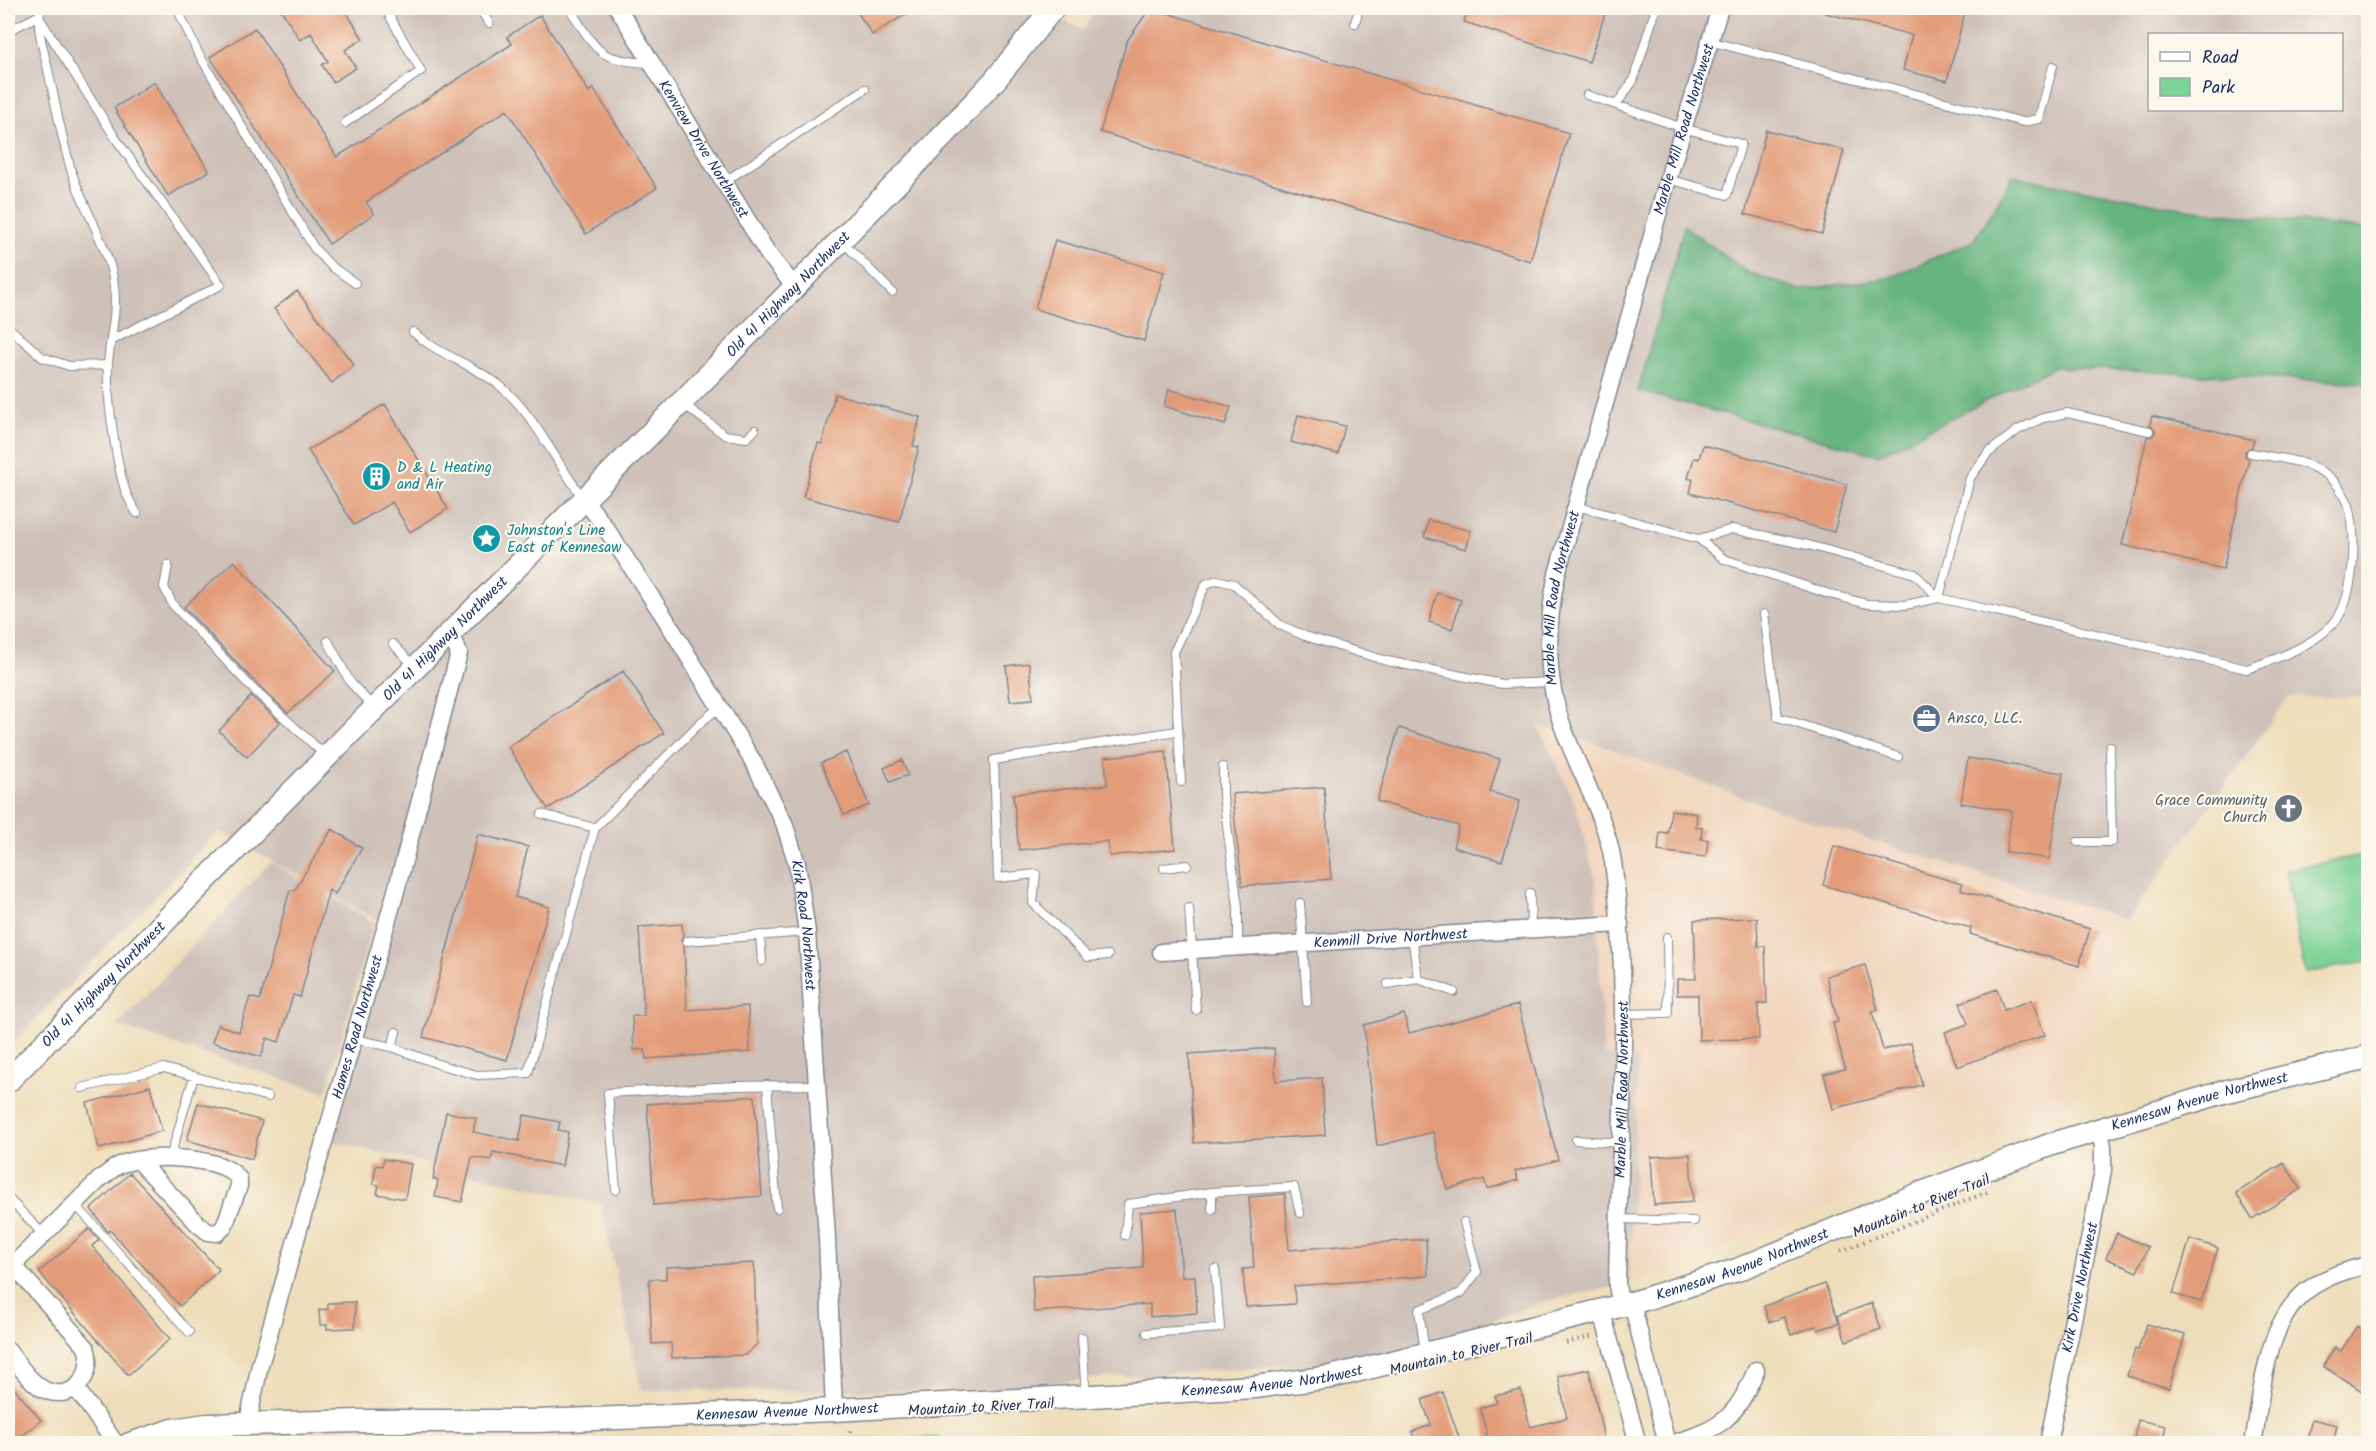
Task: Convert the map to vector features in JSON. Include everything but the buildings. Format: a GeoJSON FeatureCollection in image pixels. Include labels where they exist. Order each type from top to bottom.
{"type":"FeatureCollection","features":[{"type":"Feature","properties":{"kind":"street","name":"Kenview Drive Northwest"},"geometry":{"type":"LineString","coordinates":[[618,8],[768,254],[795,287]]}},
{"type":"Feature","properties":{"kind":"street","name":"Old 41 Highway Northwest"},"geometry":{"type":"LineString","coordinates":[[8,1081],[841,240],[988,87],[1053,8]]}},
{"type":"Feature","properties":{"kind":"street","name":"Marble Mill Road Northwest"},"geometry":{"type":"LineString","coordinates":[[1616,1314],[1623,1014],[1620,924],[1613,858],[1593,801],[1564,732],[1551,682],[1549,647],[1551,602],[1668,179],[1720,8]]}},
{"type":"Feature","properties":{"kind":"street","name":"Kirk Road Northwest"},"geometry":{"type":"LineString","coordinates":[[584,499],[663,615],[759,771],[784,824],[797,864],[807,932],[827,1238],[834,1410]]}},
{"type":"Feature","properties":{"kind":"street","name":"Hames Road Northwest"},"geometry":{"type":"LineString","coordinates":[[248,1422],[260,1365],[354,1038],[459,653],[450,634]]}},
{"type":"Feature","properties":{"kind":"street","name":"Kenmill Drive Northwest"},"geometry":{"type":"LineString","coordinates":[[1161,952],[1620,924]]}},
{"type":"Feature","properties":{"kind":"street","name":"Kennesaw Avenue Northwest"},"geometry":{"type":"LineString","coordinates":[[130,1443],[173,1430],[248,1422],[538,1421],[834,1410],[1086,1398],[1277,1384],[1331,1377],[1616,1314],[1737,1270],[1970,1174],[2099,1130],[2227,1091],[2368,1057]]}},
{"type":"Feature","properties":{"kind":"street","name":"Kirk Drive Northwest"},"geometry":{"type":"LineString","coordinates":[[2048,1443],[2103,1171],[2103,1146],[2099,1130]]}},
{"type":"Feature","properties":{"kind":"street"},"geometry":{"type":"LineString","coordinates":[[8,1352],[37,1385],[47,1391],[60,1393],[76,1388],[87,1375],[90,1357],[86,1347],[10,1268],[75,1204],[118,1166],[139,1161],[170,1158],[199,1160],[231,1170],[239,1179],[239,1186],[224,1227],[217,1233],[208,1232],[139,1161]]}},
{"type":"Feature","properties":{"kind":"street"},"geometry":{"type":"LineString","coordinates":[[2253,1443],[2269,1357],[2279,1329],[2292,1307],[2304,1293],[2323,1280],[2347,1270],[2368,1265]]}},
{"type":"Feature","properties":{"kind":"street"},"geometry":{"type":"LineString","coordinates":[[1616,1314],[1638,1443]]}},
{"type":"Feature","properties":{"kind":"street"},"geometry":{"type":"LineString","coordinates":[[1616,1314],[1668,1443],[1687,1438],[1721,1423],[1737,1409],[1756,1370]]}},
{"type":"Feature","properties":{"kind":"street"},"geometry":{"type":"LineString","coordinates":[[76,1388],[116,1443]]}},
{"type":"Feature","properties":{"kind":"lane"},"geometry":{"type":"LineString","coordinates":[[177,8],[197,51],[314,249],[331,266],[355,283]]}},
{"type":"Feature","properties":{"kind":"lane"},"geometry":{"type":"LineString","coordinates":[[345,123],[421,71],[385,8]]}},
{"type":"Feature","properties":{"kind":"lane"},"geometry":{"type":"LineString","coordinates":[[479,8],[489,23]]}},
{"type":"Feature","properties":{"kind":"lane"},"geometry":{"type":"LineString","coordinates":[[569,8],[597,50],[609,58],[627,62],[651,63]]}},
{"type":"Feature","properties":{"kind":"lane"},"geometry":{"type":"LineString","coordinates":[[1354,23],[1359,8]]}},
{"type":"Feature","properties":{"kind":"lane"},"geometry":{"type":"LineString","coordinates":[[1617,104],[1633,81],[1656,8]]}},
{"type":"Feature","properties":{"kind":"lane"},"geometry":{"type":"LineString","coordinates":[[8,31],[40,12]]}},
{"type":"Feature","properties":{"kind":"lane"},"geometry":{"type":"LineString","coordinates":[[40,12],[41,37],[74,177],[110,267],[117,298],[108,365],[111,406],[119,470],[127,496],[137,513]]}},
{"type":"Feature","properties":{"kind":"lane"},"geometry":{"type":"LineString","coordinates":[[40,12],[116,139],[221,285],[112,340]]}},
{"type":"Feature","properties":{"kind":"lane"},"geometry":{"type":"LineString","coordinates":[[1709,41],[2023,122],[2039,119],[2053,66]]}},
{"type":"Feature","properties":{"kind":"lane"},"geometry":{"type":"LineString","coordinates":[[724,182],[865,89]]}},
{"type":"Feature","properties":{"kind":"lane"},"geometry":{"type":"LineString","coordinates":[[1587,95],[1683,128],[1741,144],[1727,195],[1668,179]]}},
{"type":"Feature","properties":{"kind":"lane"},"geometry":{"type":"LineString","coordinates":[[841,240],[892,292]]}},
{"type":"Feature","properties":{"kind":"lane"},"geometry":{"type":"LineString","coordinates":[[8,327],[42,357],[69,366],[108,365]]}},
{"type":"Feature","properties":{"kind":"lane"},"geometry":{"type":"LineString","coordinates":[[413,332],[442,354],[486,376],[515,400],[533,422],[563,472],[584,499]]}},
{"type":"Feature","properties":{"kind":"lane"},"geometry":{"type":"LineString","coordinates":[[681,403],[725,435],[747,438],[755,430]]}},
{"type":"Feature","properties":{"kind":"lane"},"geometry":{"type":"LineString","coordinates":[[1939,598],[1970,478],[1988,453],[2018,430],[2043,418],[2067,413],[2149,431]]}},
{"type":"Feature","properties":{"kind":"lane"},"geometry":{"type":"LineString","coordinates":[[1576,506],[1699,539],[1724,559],[1867,604],[1905,605],[1939,598],[2247,669],[2279,658],[2332,625],[2345,603],[2351,572],[2353,537],[2349,504],[2333,480],[2312,466],[2251,453]]}},
{"type":"Feature","properties":{"kind":"lane"},"geometry":{"type":"LineString","coordinates":[[1699,539],[1732,529],[1808,545],[1915,574],[1939,598]]}},
{"type":"Feature","properties":{"kind":"lane"},"geometry":{"type":"LineString","coordinates":[[168,565],[164,587],[173,605],[253,689],[327,757]]}},
{"type":"Feature","properties":{"kind":"lane"},"geometry":{"type":"LineString","coordinates":[[1181,782],[1174,652],[1206,584],[1217,580],[1234,584],[1280,625],[1387,661],[1502,684],[1551,682]]}},
{"type":"Feature","properties":{"kind":"lane"},"geometry":{"type":"LineString","coordinates":[[1764,614],[1778,717],[1898,757]]}},
{"type":"Feature","properties":{"kind":"lane"},"geometry":{"type":"LineString","coordinates":[[328,641],[350,682],[375,709]]}},
{"type":"Feature","properties":{"kind":"lane"},"geometry":{"type":"LineString","coordinates":[[393,644],[416,668]]}},
{"type":"Feature","properties":{"kind":"lane"},"geometry":{"type":"LineString","coordinates":[[354,1038],[392,1047],[477,1075],[528,1073],[595,828],[701,722],[720,707]]}},
{"type":"Feature","properties":{"kind":"lane"},"geometry":{"type":"LineString","coordinates":[[1108,955],[1088,957],[1033,903],[1036,874],[998,878],[994,760],[1177,731]]}},
{"type":"Feature","properties":{"kind":"lane"},"geometry":{"type":"LineString","coordinates":[[2078,842],[2112,842],[2110,746]]}},
{"type":"Feature","properties":{"kind":"lane"},"geometry":{"type":"LineString","coordinates":[[1223,766],[1222,796],[1238,907],[1238,947]]}},
{"type":"Feature","properties":{"kind":"lane"},"geometry":{"type":"LineString","coordinates":[[542,814],[595,828]]}},
{"type":"Feature","properties":{"kind":"lane"},"geometry":{"type":"LineString","coordinates":[[1164,868],[1186,865]]}},
{"type":"Feature","properties":{"kind":"lane"},"geometry":{"type":"LineString","coordinates":[[1530,893],[1531,929]]}},
{"type":"Feature","properties":{"kind":"lane"},"geometry":{"type":"LineString","coordinates":[[1300,903],[1307,1002]]}},
{"type":"Feature","properties":{"kind":"lane"},"geometry":{"type":"LineString","coordinates":[[1189,908],[1196,1010]]}},
{"type":"Feature","properties":{"kind":"lane"},"geometry":{"type":"LineString","coordinates":[[687,941],[807,932]]}},
{"type":"Feature","properties":{"kind":"lane"},"geometry":{"type":"LineString","coordinates":[[760,935],[762,961]]}},
{"type":"Feature","properties":{"kind":"lane"},"geometry":{"type":"LineString","coordinates":[[1412,936],[1418,979]]}},
{"type":"Feature","properties":{"kind":"lane"},"geometry":{"type":"LineString","coordinates":[[1623,1014],[1668,1013],[1667,937]]}},
{"type":"Feature","properties":{"kind":"lane"},"geometry":{"type":"LineString","coordinates":[[1388,984],[1418,979],[1454,992]]}},
{"type":"Feature","properties":{"kind":"lane"},"geometry":{"type":"LineString","coordinates":[[392,1047],[396,1032]]}},
{"type":"Feature","properties":{"kind":"lane"},"geometry":{"type":"LineString","coordinates":[[82,1088],[160,1069],[194,1076],[268,1098]]}},
{"type":"Feature","properties":{"kind":"lane"},"geometry":{"type":"LineString","coordinates":[[170,1158],[194,1076]]}},
{"type":"Feature","properties":{"kind":"lane"},"geometry":{"type":"LineString","coordinates":[[616,1190],[608,1093],[767,1085],[816,1085]]}},
{"type":"Feature","properties":{"kind":"lane"},"geometry":{"type":"LineString","coordinates":[[767,1085],[777,1208]]}},
{"type":"Feature","properties":{"kind":"lane"},"geometry":{"type":"LineString","coordinates":[[1576,1140],[1621,1143]]}},
{"type":"Feature","properties":{"kind":"lane"},"geometry":{"type":"LineString","coordinates":[[1125,1235],[1128,1204],[1212,1192],[1294,1188],[1300,1213]]}},
{"type":"Feature","properties":{"kind":"lane"},"geometry":{"type":"LineString","coordinates":[[1212,1192],[1212,1209]]}},
{"type":"Feature","properties":{"kind":"lane"},"geometry":{"type":"LineString","coordinates":[[8,1198],[44,1235]]}},
{"type":"Feature","properties":{"kind":"lane"},"geometry":{"type":"LineString","coordinates":[[75,1204],[189,1332]]}},
{"type":"Feature","properties":{"kind":"lane"},"geometry":{"type":"LineString","coordinates":[[1618,1219],[1694,1221]]}},
{"type":"Feature","properties":{"kind":"lane"},"geometry":{"type":"LineString","coordinates":[[1425,1355],[1419,1310],[1461,1293],[1477,1272],[1464,1222]]}},
{"type":"Feature","properties":{"kind":"lane"},"geometry":{"type":"LineString","coordinates":[[1147,1333],[1220,1328],[1215,1269]]}},
{"type":"Feature","properties":{"kind":"lane"},"geometry":{"type":"LineString","coordinates":[[1082,1337],[1086,1398]]}},
{"type":"Feature","properties":{"kind":"path","name":"Mountain to River Trail"},"geometry":{"type":"LineString","coordinates":[[1838,1252],[1992,1190]]}},
{"type":"Feature","properties":{"kind":"path"},"geometry":{"type":"LineString","coordinates":[[1563,1343],[1616,1314]]}},
{"type":"Feature","properties":{"kind":"path"},"geometry":{"type":"LineString","coordinates":[[849,1443],[850,1426]]}},
{"type":"Feature","properties":{"kind":"shaded area"},"geometry":{"type":"Polygon","coordinates":[[[8,8],[1043,8],[1083,31],[1097,8],[2368,8],[2367,697],[2289,697],[2127,920],[1794,816],[1584,739],[1538,725],[1576,806],[1595,878],[1604,1055],[1638,1059],[1629,1284],[1547,1301],[1378,1360],[1123,1376],[968,1391],[641,1390],[601,1204],[332,1141],[393,929],[219,831],[8,1048],[8,8]]]}},
{"type":"Feature","properties":{"kind":"shaded area"},"geometry":{"type":"Polygon","coordinates":[[[1538,725],[1584,739],[1794,816],[2127,920],[2072,1102],[1810,1215],[1629,1284],[1638,1059],[1604,1055],[1595,878],[1538,725]]]}},
{"type":"Feature","properties":{"kind":"shaded area"},"geometry":{"type":"Polygon","coordinates":[[[271,862],[374,922],[326,1093],[117,1026],[271,862]]]}},
{"type":"Feature","properties":{"kind":"green space"},"geometry":{"type":"Polygon","coordinates":[[[2012,176],[2186,209],[2368,229],[2368,383],[2054,367],[1878,455],[1638,391],[1684,226],[1747,272],[1800,290],[1888,278],[1973,241],[2012,176]]]}},
{"type":"Feature","properties":{"kind":"green space"},"geometry":{"type":"Polygon","coordinates":[[[2368,854],[2368,961],[2305,973],[2285,870],[2368,854]]]}},
{"type":"Feature","properties":{"kind":"green space"},"geometry":{"type":"Polygon","coordinates":[[[940,1438],[938,1444],[680,1443],[940,1438]]]}},
{"type":"Feature","properties":{"kind":"place","name":"D & L Heating and Air"},"geometry":{"type":"Point","coordinates":[376,476]}},
{"type":"Feature","properties":{"kind":"place","name":"Johnston's Line East of Kennesaw"},"geometry":{"type":"Point","coordinates":[486,539]}},
{"type":"Feature","properties":{"kind":"place","name":"Ansco, LLC."},"geometry":{"type":"Point","coordinates":[1926,718]}},
{"type":"Feature","properties":{"kind":"place","name":"Grace Community Church"},"geometry":{"type":"Point","coordinates":[2288,809]}}]}
